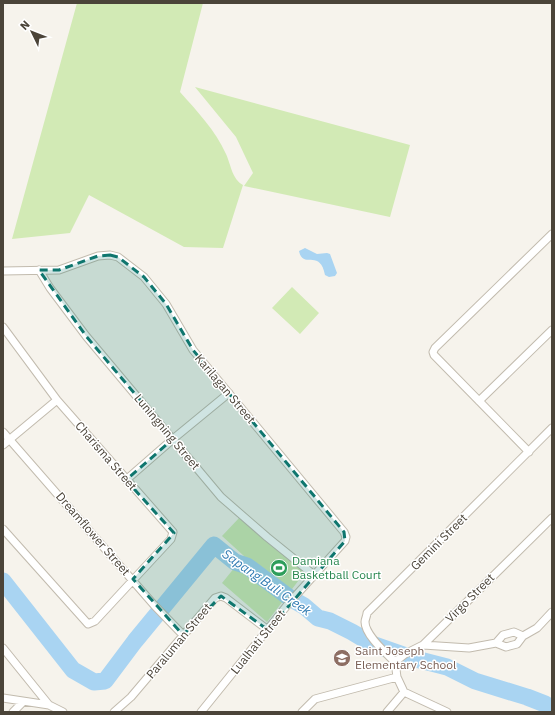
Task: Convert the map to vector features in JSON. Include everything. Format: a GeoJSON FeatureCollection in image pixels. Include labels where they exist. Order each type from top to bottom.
{"type":"FeatureCollection","features":[{"type":"Feature","properties":{"kind":"street"},"geometry":{"type":"LineString","coordinates":[[529,452],[434,355],[433,352],[434,348],[552,234]]}},
{"type":"Feature","properties":{"kind":"street","name":"Karilagan Street"},"geometry":{"type":"LineString","coordinates":[[39,270],[59,270],[98,256],[110,255],[118,257],[144,277],[166,304],[192,350],[346,536]]}},
{"type":"Feature","properties":{"kind":"street"},"geometry":{"type":"LineString","coordinates":[[3,271],[39,270]]}},
{"type":"Feature","properties":{"kind":"street","name":"Luningning Street"},"geometry":{"type":"LineString","coordinates":[[39,270],[50,288],[86,336],[221,497],[314,575]]}},
{"type":"Feature","properties":{"kind":"street","name":"Charisma Street"},"geometry":{"type":"LineString","coordinates":[[3,327],[57,400],[173,532],[171,539],[133,580]]}},
{"type":"Feature","properties":{"kind":"street"},"geometry":{"type":"LineString","coordinates":[[480,402],[552,330]]}},
{"type":"Feature","properties":{"kind":"street"},"geometry":{"type":"LineString","coordinates":[[126,480],[229,393]]}},
{"type":"Feature","properties":{"kind":"street"},"geometry":{"type":"LineString","coordinates":[[3,445],[57,400]]}},
{"type":"Feature","properties":{"kind":"street","name":"Gemini Street"},"geometry":{"type":"LineString","coordinates":[[395,662],[377,643],[366,628],[365,621],[367,613],[552,428]]}},
{"type":"Feature","properties":{"kind":"street","name":"Dreamflower Street"},"geometry":{"type":"LineString","coordinates":[[3,432],[154,605],[184,635]]}},
{"type":"Feature","properties":{"kind":"street","name":"Virgo Street"},"geometry":{"type":"LineString","coordinates":[[395,662],[423,645],[552,518]]}},
{"type":"Feature","properties":{"kind":"street"},"geometry":{"type":"LineString","coordinates":[[3,529],[88,624],[95,620],[133,580]]}},
{"type":"Feature","properties":{"kind":"street","name":"Lualhati Street"},"geometry":{"type":"LineString","coordinates":[[201,712],[289,603],[345,541],[346,536]]}},
{"type":"Feature","properties":{"kind":"street","name":"Paraluman Street"},"geometry":{"type":"LineString","coordinates":[[114,712],[131,697],[215,598],[220,596],[226,598],[268,630]]}},
{"type":"Feature","properties":{"kind":"street"},"geometry":{"type":"LineString","coordinates":[[423,645],[469,648],[496,643],[506,647],[517,644],[523,636],[537,628],[552,612]]}},
{"type":"Feature","properties":{"kind":"street"},"geometry":{"type":"LineString","coordinates":[[496,643],[503,635],[514,632],[523,636]]}},
{"type":"Feature","properties":{"kind":"street"},"geometry":{"type":"LineString","coordinates":[[3,648],[49,705]]}},
{"type":"Feature","properties":{"kind":"street"},"geometry":{"type":"LineString","coordinates":[[395,662],[397,677],[404,692],[446,712]]}},
{"type":"Feature","properties":{"kind":"street"},"geometry":{"type":"LineString","coordinates":[[302,712],[315,699],[397,677]]}},
{"type":"Feature","properties":{"kind":"street"},"geometry":{"type":"LineString","coordinates":[[387,712],[404,692]]}},
{"type":"Feature","properties":{"kind":"street"},"geometry":{"type":"LineString","coordinates":[[3,698],[49,705],[63,712]]}},
{"type":"Feature","properties":{"kind":"street"},"geometry":{"type":"LineString","coordinates":[[13,712],[23,702]]}},
{"type":"Feature","properties":{"kind":"highlighted area"},"geometry":{"type":"Polygon","coordinates":[[[110,255],[118,257],[144,277],[166,304],[193,350],[344,532],[345,541],[268,630],[221,596],[183,635],[133,579],[174,533],[126,480],[173,439],[86,336],[39,270],[59,270],[98,256],[110,255]]]}},
{"type":"Feature","properties":{"kind":"green space"},"geometry":{"type":"Polygon","coordinates":[[[77,3],[203,3],[180,92],[217,137],[222,145],[236,179],[243,185],[223,248],[184,247],[89,195],[70,233],[12,239],[77,3]]]}},
{"type":"Feature","properties":{"kind":"green space"},"geometry":{"type":"Polygon","coordinates":[[[195,87],[410,145],[390,217],[244,186],[253,173],[236,137],[195,87]]]}},
{"type":"Feature","properties":{"kind":"green space"},"geometry":{"type":"Polygon","coordinates":[[[292,287],[319,313],[300,334],[272,308],[292,287]]]}},
{"type":"Feature","properties":{"kind":"green space"},"geometry":{"type":"Polygon","coordinates":[[[239,518],[305,572],[267,622],[222,583],[244,556],[222,536],[239,518]]]}},
{"type":"Feature","properties":{"kind":"water"},"geometry":{"type":"Polygon","coordinates":[[[305,248],[317,254],[330,254],[337,273],[335,276],[329,277],[325,275],[323,267],[316,261],[304,259],[299,251],[305,248]]]}},
{"type":"Feature","properties":{"kind":"waterway","name":"Sapang Buli Creek"},"geometry":{"type":"LineString","coordinates":[[3,581],[73,670],[94,682],[105,681],[135,641],[214,545],[235,562],[247,566],[290,598],[304,606],[318,618],[330,621],[372,644],[412,658],[447,667],[475,681],[527,697],[545,704],[552,709]]}},
{"type":"Feature","properties":{"kind":"place","name":"Damiana Basketball Court"},"geometry":{"type":"Point","coordinates":[279,568]}},
{"type":"Feature","properties":{"kind":"place","name":"Saint Joseph Elementary School"},"geometry":{"type":"Point","coordinates":[342,658]}}]}
